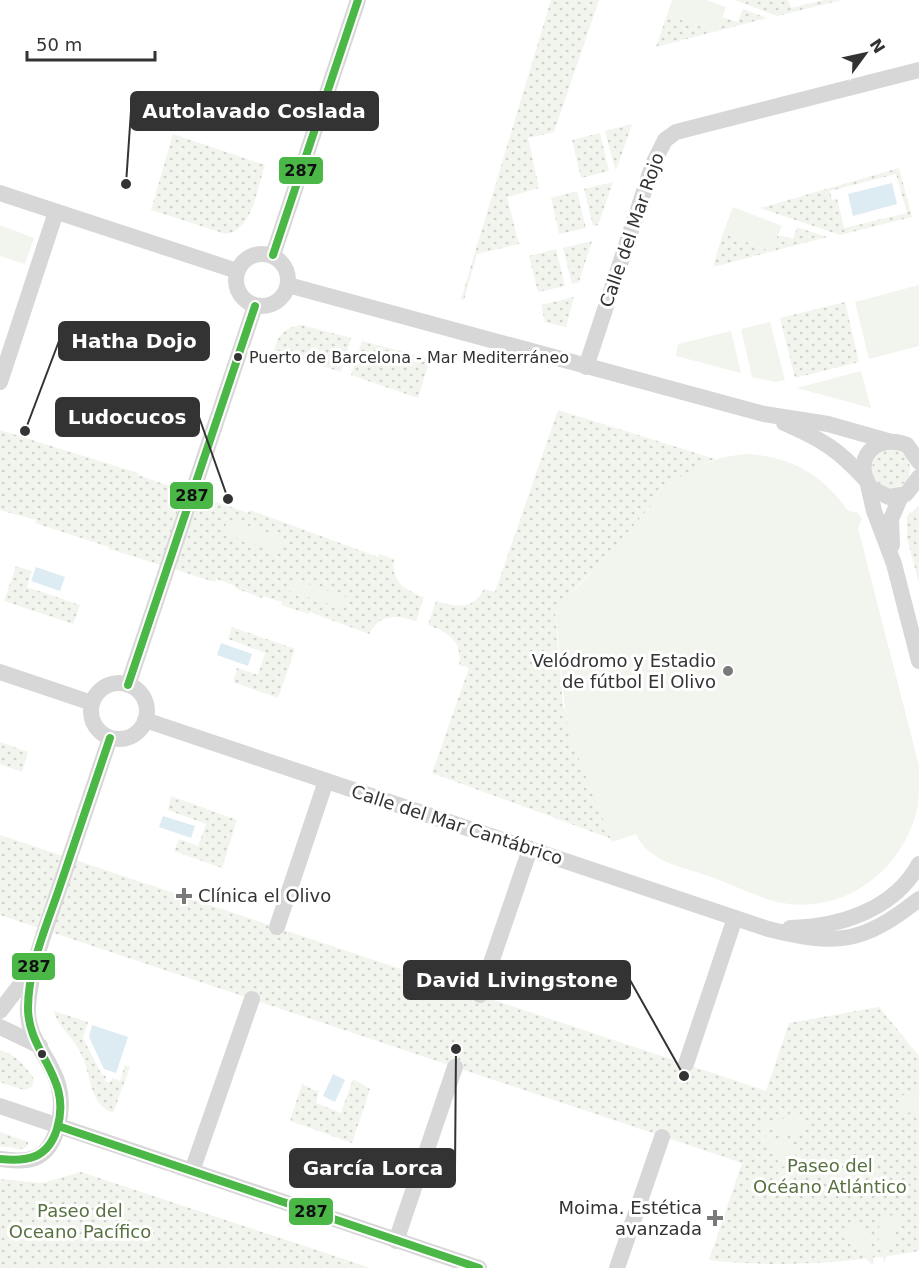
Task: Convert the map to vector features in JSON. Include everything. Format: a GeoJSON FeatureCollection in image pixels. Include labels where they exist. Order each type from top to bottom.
{"type":"FeatureCollection","features":[{"type":"Feature","properties":{"kind":"street"},"geometry":{"type":"LineString","coordinates":[[273,255],[357,0]]}},
{"type":"Feature","properties":{"kind":"street","name":"Calle del Mar Rojo"},"geometry":{"type":"LineString","coordinates":[[586,367],[653,164],[669,136],[676,132],[919,70]]}},
{"type":"Feature","properties":{"kind":"street"},"geometry":{"type":"LineString","coordinates":[[0,193],[237,271]]}},
{"type":"Feature","properties":{"kind":"street"},"geometry":{"type":"LineString","coordinates":[[0,382],[56,212]]}},
{"type":"Feature","properties":{"kind":"street"},"geometry":{"type":"LineString","coordinates":[[255,254],[273,255],[286,268],[288,285],[285,293],[273,304],[255,306],[240,295],[236,287],[237,271],[247,258],[255,254]]}},
{"type":"Feature","properties":{"kind":"street"},"geometry":{"type":"LineString","coordinates":[[288,285],[764,414],[828,424],[913,446],[919,462]]}},
{"type":"Feature","properties":{"kind":"street"},"geometry":{"type":"LineString","coordinates":[[128,685],[255,306]]}},
{"type":"Feature","properties":{"kind":"street"},"geometry":{"type":"LineString","coordinates":[[764,414],[821,439],[845,458],[883,496],[912,488]]}},
{"type":"Feature","properties":{"kind":"street"},"geometry":{"type":"LineString","coordinates":[[888,441],[873,448],[864,462],[874,511],[894,564],[919,661]]}},
{"type":"Feature","properties":{"kind":"street"},"geometry":{"type":"LineString","coordinates":[[894,564],[890,527],[912,488]]}},
{"type":"Feature","properties":{"kind":"street"},"geometry":{"type":"LineString","coordinates":[[0,672],[92,703]]}},
{"type":"Feature","properties":{"kind":"street"},"geometry":{"type":"LineString","coordinates":[[110,685],[128,685],[142,695],[147,712],[145,720],[141,728],[128,738],[110,738],[96,727],[91,711],[92,703],[102,688],[110,685]]}},
{"type":"Feature","properties":{"kind":"street","name":"Calle del Mar Cantábrico"},"geometry":{"type":"LineString","coordinates":[[145,720],[768,929],[812,939],[839,939],[881,928],[919,899]]}},
{"type":"Feature","properties":{"kind":"street"},"geometry":{"type":"LineString","coordinates":[[0,1011],[16,993],[32,968],[110,738]]}},
{"type":"Feature","properties":{"kind":"street"},"geometry":{"type":"LineString","coordinates":[[277,927],[326,781]]}},
{"type":"Feature","properties":{"kind":"street"},"geometry":{"type":"LineString","coordinates":[[480,995],[530,849]]}},
{"type":"Feature","properties":{"kind":"street","name":"Calle del Mar Cantábrico"},"geometry":{"type":"LineString","coordinates":[[768,929],[811,928],[868,912],[892,895],[917,867]]}},
{"type":"Feature","properties":{"kind":"street","name":"Calle del Mar Cantábrico"},"geometry":{"type":"LineString","coordinates":[[905,910],[917,867]]}},
{"type":"Feature","properties":{"kind":"street"},"geometry":{"type":"LineString","coordinates":[[686,1064],[735,918]]}},
{"type":"Feature","properties":{"kind":"street"},"geometry":{"type":"LineString","coordinates":[[0,1159],[21,1161],[42,1156],[51,1144],[58,1126],[60,1089],[53,1067],[40,1046],[28,1017],[32,968]]}},
{"type":"Feature","properties":{"kind":"street"},"geometry":{"type":"LineString","coordinates":[[192,1171],[252,999]]}},
{"type":"Feature","properties":{"kind":"street"},"geometry":{"type":"LineString","coordinates":[[0,1027],[40,1046]]}},
{"type":"Feature","properties":{"kind":"street"},"geometry":{"type":"LineString","coordinates":[[396,1241],[455,1067]]}},
{"type":"Feature","properties":{"kind":"street"},"geometry":{"type":"LineString","coordinates":[[0,1106],[479,1268]]}},
{"type":"Feature","properties":{"kind":"street"},"geometry":{"type":"LineString","coordinates":[[617,1268],[662,1137]]}},
{"type":"Feature","properties":{"kind":"green space"},"geometry":{"type":"Polygon","coordinates":[[[551,0],[599,0],[554,132],[528,138],[539,188],[507,197],[519,244],[477,254],[464,300],[461,299],[551,0]]]}},
{"type":"Feature","properties":{"kind":"green space"},"geometry":{"type":"Polygon","coordinates":[[[672,0],[707,0],[726,7],[717,32],[667,15],[672,0]]]}},
{"type":"Feature","properties":{"kind":"green space"},"geometry":{"type":"Polygon","coordinates":[[[735,0],[788,0],[791,8],[824,0],[842,0],[777,16],[735,0]]]}},
{"type":"Feature","properties":{"kind":"green space"},"geometry":{"type":"Polygon","coordinates":[[[743,9],[767,18],[717,31],[722,17],[738,22],[743,9]]]}},
{"type":"Feature","properties":{"kind":"green space"},"geometry":{"type":"Polygon","coordinates":[[[667,15],[715,31],[656,47],[667,15]]]}},
{"type":"Feature","properties":{"kind":"green space"},"geometry":{"type":"Polygon","coordinates":[[[632,124],[617,168],[615,169],[605,131],[632,124]]]}},
{"type":"Feature","properties":{"kind":"green space"},"geometry":{"type":"Polygon","coordinates":[[[600,133],[609,171],[581,178],[572,140],[600,133]]]}},
{"type":"Feature","properties":{"kind":"green space"},"geometry":{"type":"Polygon","coordinates":[[[173,134],[265,165],[253,207],[242,225],[235,231],[226,234],[151,210],[173,134]]]}},
{"type":"Feature","properties":{"kind":"green space"},"geometry":{"type":"Polygon","coordinates":[[[899,168],[912,217],[840,235],[760,208],[899,168]],[[896,174],[830,191],[832,200],[837,198],[844,228],[907,213],[896,174]]]}},
{"type":"Feature","properties":{"kind":"green space"},"geometry":{"type":"Polygon","coordinates":[[[613,182],[598,225],[593,226],[584,189],[613,182]]]}},
{"type":"Feature","properties":{"kind":"green space"},"geometry":{"type":"Polygon","coordinates":[[[577,191],[586,228],[559,234],[551,198],[577,191]]]}},
{"type":"Feature","properties":{"kind":"green space"},"geometry":{"type":"Polygon","coordinates":[[[733,207],[782,226],[770,251],[723,233],[733,207]]]}},
{"type":"Feature","properties":{"kind":"green space"},"geometry":{"type":"Polygon","coordinates":[[[0,225],[34,238],[25,264],[0,256],[0,225]]]}},
{"type":"Feature","properties":{"kind":"green space"},"geometry":{"type":"Polygon","coordinates":[[[797,227],[827,237],[713,267],[723,233],[770,251],[778,235],[793,239],[797,227]]]}},
{"type":"Feature","properties":{"kind":"green space"},"geometry":{"type":"Polygon","coordinates":[[[592,241],[579,282],[572,284],[563,248],[592,241]]]}},
{"type":"Feature","properties":{"kind":"green space"},"geometry":{"type":"Polygon","coordinates":[[[556,249],[565,286],[538,292],[529,256],[556,249]]]}},
{"type":"Feature","properties":{"kind":"green space"},"geometry":{"type":"Polygon","coordinates":[[[919,285],[919,346],[869,359],[855,302],[919,285]]]}},
{"type":"Feature","properties":{"kind":"green space"},"geometry":{"type":"Polygon","coordinates":[[[574,297],[566,327],[545,322],[541,305],[574,297]]]}},
{"type":"Feature","properties":{"kind":"green space"},"geometry":{"type":"Polygon","coordinates":[[[845,302],[859,362],[795,378],[780,318],[845,302]]]}},
{"type":"Feature","properties":{"kind":"green space"},"geometry":{"type":"Polygon","coordinates":[[[770,322],[785,380],[775,382],[752,377],[741,329],[770,322]]]}},
{"type":"Feature","properties":{"kind":"green space"},"geometry":{"type":"Polygon","coordinates":[[[302,325],[351,338],[341,372],[274,350],[283,332],[302,325]]]}},
{"type":"Feature","properties":{"kind":"green space"},"geometry":{"type":"Polygon","coordinates":[[[731,331],[741,373],[676,356],[678,344],[731,331]]]}},
{"type":"Feature","properties":{"kind":"green space"},"geometry":{"type":"Polygon","coordinates":[[[362,341],[430,359],[418,398],[351,375],[362,341]]]}},
{"type":"Feature","properties":{"kind":"green space"},"geometry":{"type":"Polygon","coordinates":[[[861,371],[871,408],[797,388],[861,371]]]}},
{"type":"Feature","properties":{"kind":"green space"},"geometry":{"type":"Polygon","coordinates":[[[558,410],[715,459],[701,465],[667,490],[593,571],[555,608],[563,705],[612,839],[432,773],[469,668],[459,665],[459,650],[448,634],[428,625],[436,601],[463,606],[475,601],[484,589],[495,592],[558,410]]]}},
{"type":"Feature","properties":{"kind":"green space"},"geometry":{"type":"Polygon","coordinates":[[[0,430],[138,473],[138,475],[248,513],[250,510],[378,557],[379,554],[394,559],[397,579],[405,588],[424,597],[416,621],[389,617],[378,622],[369,634],[310,612],[309,614],[281,605],[282,602],[263,596],[262,598],[217,579],[215,582],[109,549],[109,547],[35,523],[36,520],[0,510],[0,430]]]}},
{"type":"Feature","properties":{"kind":"green space"},"geometry":{"type":"Polygon","coordinates":[[[891,450],[904,456],[910,469],[904,482],[891,488],[878,482],[872,469],[878,456],[891,450]]]}},
{"type":"Feature","properties":{"kind":"green space","name":"Velódromo y Estadio de fútbol El Olivo"},"geometry":{"type":"Polygon","coordinates":[[[748,454],[779,459],[805,470],[828,487],[848,511],[858,513],[862,519],[858,528],[919,766],[918,806],[901,848],[888,865],[854,892],[833,900],[812,904],[789,904],[770,900],[712,877],[668,863],[649,852],[636,834],[612,842],[567,729],[555,607],[580,585],[671,484],[707,463],[748,454]]]}},
{"type":"Feature","properties":{"kind":"green space"},"geometry":{"type":"Polygon","coordinates":[[[919,506],[919,583],[907,538],[907,516],[919,506]]]}},
{"type":"Feature","properties":{"kind":"green space"},"geometry":{"type":"Polygon","coordinates":[[[228,519],[283,538],[278,552],[223,533],[228,519]]]}},
{"type":"Feature","properties":{"kind":"green space"},"geometry":{"type":"Polygon","coordinates":[[[16,566],[32,571],[27,587],[80,605],[73,624],[4,601],[16,566]]]}},
{"type":"Feature","properties":{"kind":"green space"},"geometry":{"type":"Polygon","coordinates":[[[293,579],[347,597],[344,609],[289,591],[293,579]]]}},
{"type":"Feature","properties":{"kind":"green space"},"geometry":{"type":"Polygon","coordinates":[[[232,627],[295,649],[278,698],[233,682],[237,668],[258,675],[265,653],[228,639],[232,627]]]}},
{"type":"Feature","properties":{"kind":"green space"},"geometry":{"type":"Polygon","coordinates":[[[0,742],[28,752],[22,772],[0,764],[0,742]]]}},
{"type":"Feature","properties":{"kind":"green space"},"geometry":{"type":"Polygon","coordinates":[[[171,796],[237,820],[222,868],[174,851],[179,839],[198,846],[206,824],[168,810],[171,796]]]}},
{"type":"Feature","properties":{"kind":"green space","name":"Paseo del Océano Atlántico"},"geometry":{"type":"Polygon","coordinates":[[[0,835],[766,1091],[789,1023],[879,1007],[919,1056],[919,1251],[867,1259],[814,1263],[760,1264],[709,1260],[742,1163],[0,915],[0,835]]]}},
{"type":"Feature","properties":{"kind":"green space"},"geometry":{"type":"Polygon","coordinates":[[[54,1011],[88,1022],[83,1038],[102,1075],[106,1076],[105,1081],[110,1083],[112,1078],[120,1081],[125,1065],[130,1067],[113,1113],[105,1109],[94,1094],[83,1058],[58,1021],[54,1011]]]}},
{"type":"Feature","properties":{"kind":"green space"},"geometry":{"type":"Polygon","coordinates":[[[0,1050],[24,1065],[34,1079],[32,1087],[24,1090],[0,1082],[0,1050]]]}},
{"type":"Feature","properties":{"kind":"green space"},"geometry":{"type":"Polygon","coordinates":[[[353,1079],[370,1089],[352,1143],[290,1121],[302,1084],[316,1091],[319,1090],[316,1103],[341,1113],[353,1079]]]}},
{"type":"Feature","properties":{"kind":"green space"},"geometry":{"type":"Polygon","coordinates":[[[919,1093],[919,1111],[901,1114],[898,1096],[919,1093]]]}},
{"type":"Feature","properties":{"kind":"green space"},"geometry":{"type":"Polygon","coordinates":[[[801,1114],[805,1132],[787,1135],[757,1125],[801,1114]]]}},
{"type":"Feature","properties":{"kind":"green space"},"geometry":{"type":"Polygon","coordinates":[[[0,1132],[28,1142],[28,1146],[22,1149],[0,1146],[0,1132]]]}},
{"type":"Feature","properties":{"kind":"green space"},"geometry":{"type":"Polygon","coordinates":[[[754,1133],[785,1142],[796,1155],[783,1167],[754,1133]]]}},
{"type":"Feature","properties":{"kind":"green space","name":"Paseo del Oceano Pacífico"},"geometry":{"type":"Polygon","coordinates":[[[81,1172],[370,1268],[0,1268],[0,1179],[42,1183],[81,1172]]]}},
{"type":"Feature","properties":{"kind":"green space"},"geometry":{"type":"Polygon","coordinates":[[[885,1213],[901,1220],[884,1263],[877,1232],[885,1213]]]}},
{"type":"Feature","properties":{"kind":"green space"},"geometry":{"type":"Polygon","coordinates":[[[855,1219],[869,1235],[874,1263],[872,1265],[842,1231],[855,1219]]]}},
{"type":"Feature","properties":{"kind":"shaded area"},"geometry":{"type":"Polygon","coordinates":[[[892,183],[897,204],[853,216],[848,194],[892,183]]]}},
{"type":"Feature","properties":{"kind":"shaded area"},"geometry":{"type":"Polygon","coordinates":[[[36,567],[65,577],[60,591],[31,581],[36,567]]]}},
{"type":"Feature","properties":{"kind":"shaded area"},"geometry":{"type":"Polygon","coordinates":[[[221,643],[252,654],[248,666],[217,655],[221,643]]]}},
{"type":"Feature","properties":{"kind":"shaded area"},"geometry":{"type":"Polygon","coordinates":[[[163,816],[195,826],[191,838],[159,827],[163,816]]]}},
{"type":"Feature","properties":{"kind":"shaded area"},"geometry":{"type":"Polygon","coordinates":[[[92,1025],[128,1037],[116,1073],[104,1069],[89,1037],[92,1025]]]}},
{"type":"Feature","properties":{"kind":"shaded area"},"geometry":{"type":"Polygon","coordinates":[[[333,1074],[345,1080],[335,1102],[323,1096],[333,1074]]]}},
{"type":"Feature","properties":{"kind":"transit line","name":"287"},"geometry":{"type":"LineString","coordinates":[[273,255],[358,0]]}},
{"type":"Feature","properties":{"kind":"transit line","name":"287"},"geometry":{"type":"LineString","coordinates":[[128,685],[255,306]]}},
{"type":"Feature","properties":{"kind":"transit line","name":"287"},"geometry":{"type":"LineString","coordinates":[[0,1159],[19,1160],[36,1156],[48,1146],[57,1129],[60,1111],[59,1095],[55,1080],[30,1024],[28,1008],[31,978],[110,738]]}},
{"type":"Feature","properties":{"kind":"transit line","name":"287"},"geometry":{"type":"LineString","coordinates":[[58,1126],[479,1268]]}},
{"type":"Feature","properties":{"kind":"place","name":"Autolavado Coslada"},"geometry":{"type":"Point","coordinates":[126,184]}},
{"type":"Feature","properties":{"kind":"place","name":"Puerto de Barcelona - Mar Mediterráneo"},"geometry":{"type":"Point","coordinates":[238,357]}},
{"type":"Feature","properties":{"kind":"place","name":"Hatha Dojo"},"geometry":{"type":"Point","coordinates":[25,431]}},
{"type":"Feature","properties":{"kind":"place","name":"Ludocucos"},"geometry":{"type":"Point","coordinates":[228,499]}},
{"type":"Feature","properties":{"kind":"place","name":"Velódromo y Estadio de fútbol El Olivo"},"geometry":{"type":"Point","coordinates":[728,671]}},
{"type":"Feature","properties":{"kind":"place","name":"Clínica el Olivo"},"geometry":{"type":"Point","coordinates":[184,896]}},
{"type":"Feature","properties":{"kind":"place","name":"García Lorca"},"geometry":{"type":"Point","coordinates":[456,1049]}},
{"type":"Feature","properties":{"kind":"place","name":"David Livingstone"},"geometry":{"type":"Point","coordinates":[684,1076]}},
{"type":"Feature","properties":{"kind":"place","name":"Moima. Estética avanzada"},"geometry":{"type":"Point","coordinates":[715,1218]}}]}
